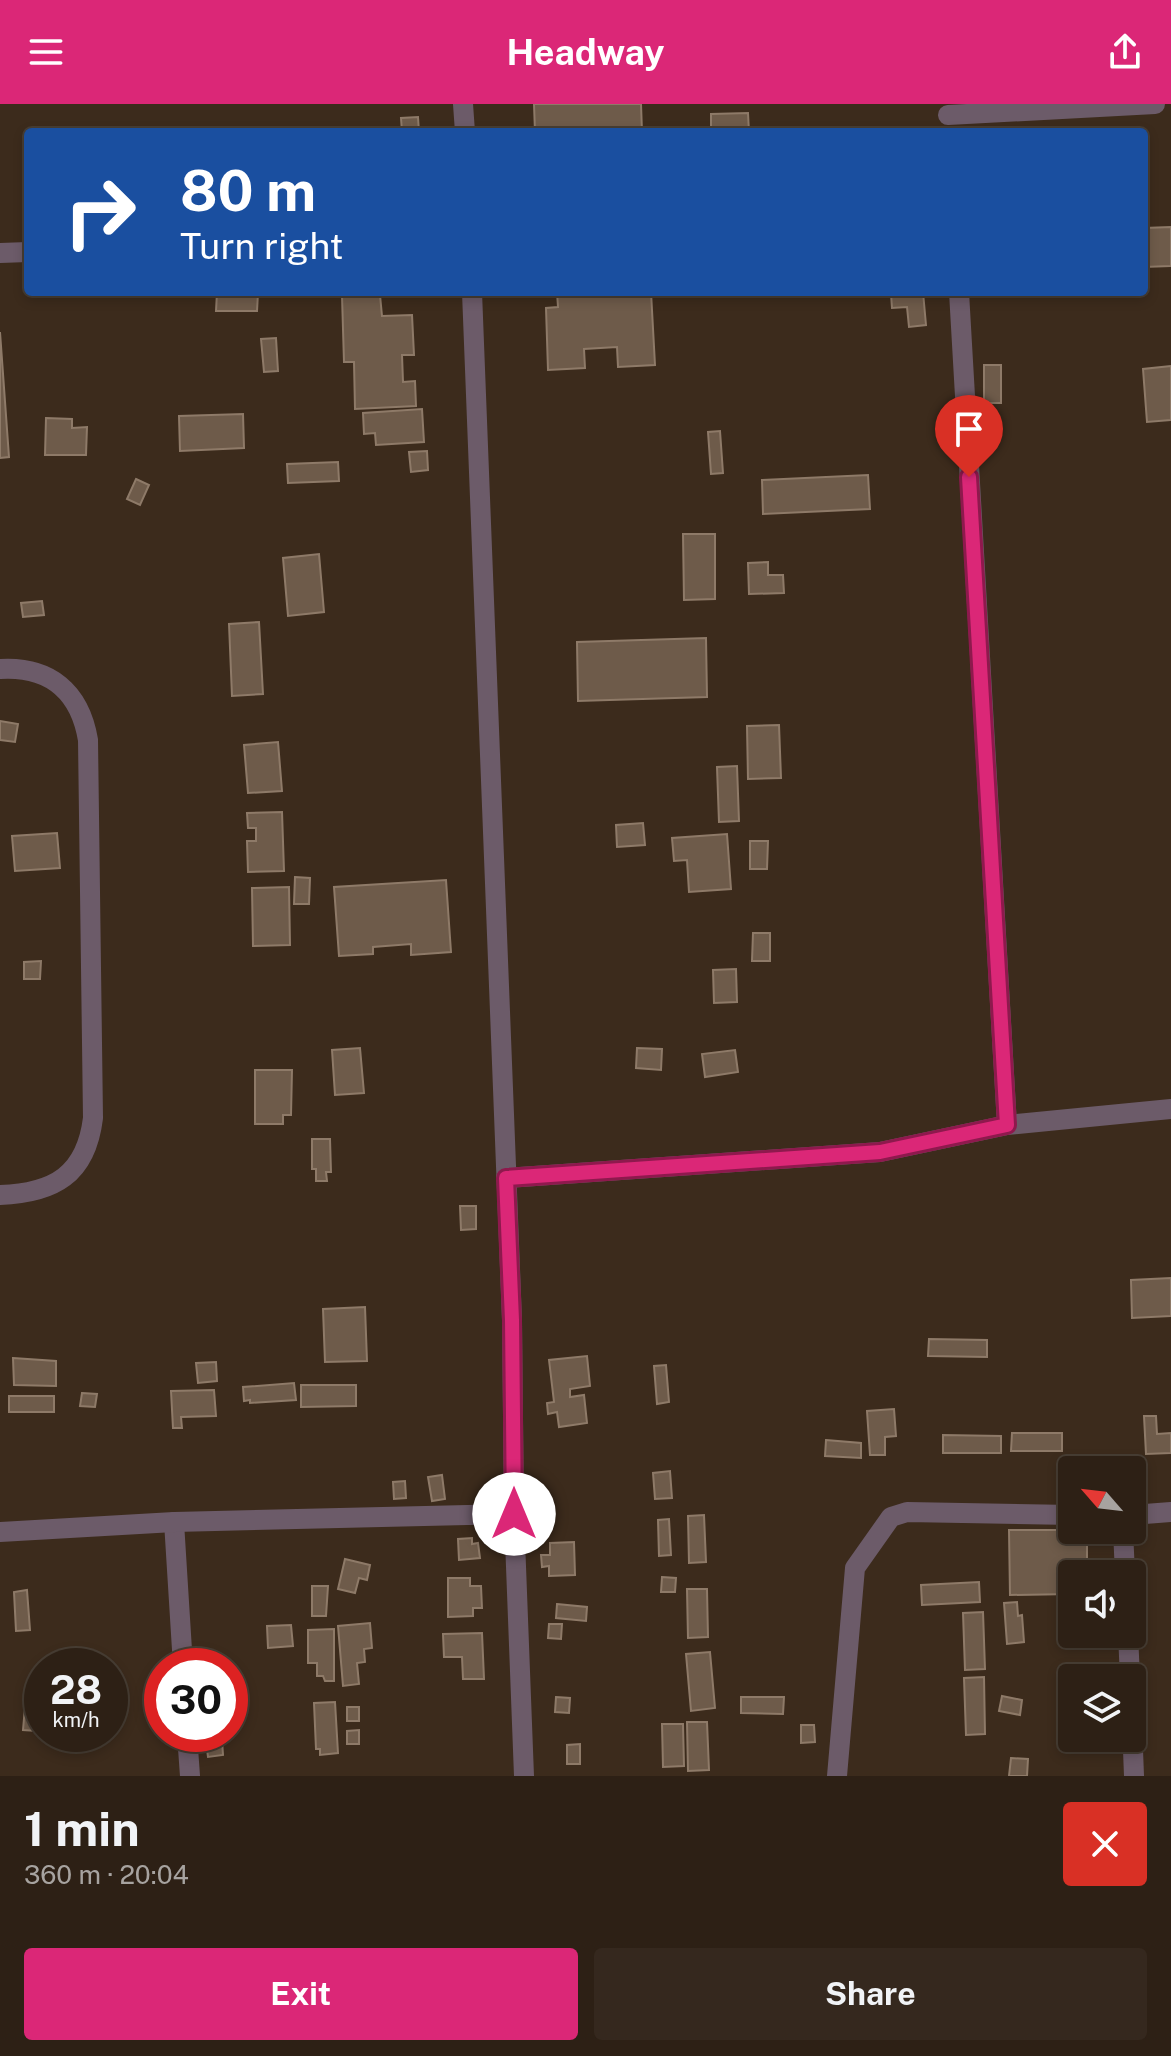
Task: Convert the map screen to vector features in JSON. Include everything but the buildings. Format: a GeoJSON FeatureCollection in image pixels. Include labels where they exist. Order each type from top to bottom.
{"type":"FeatureCollection","features":[{"type":"Feature","properties":{"kind":"street"},"geometry":{"type":"LineString","coordinates":[[463,104],[465,128]]}},
{"type":"Feature","properties":{"kind":"street"},"geometry":{"type":"LineString","coordinates":[[948,117],[1155,104]]}},
{"type":"Feature","properties":{"kind":"street"},"geometry":{"type":"LineString","coordinates":[[0,253],[24,252]]}},
{"type":"Feature","properties":{"kind":"street"},"geometry":{"type":"LineString","coordinates":[[472,296],[512,1320],[514,1514],[524,1776]]}},
{"type":"Feature","properties":{"kind":"street"},"geometry":{"type":"LineString","coordinates":[[959,296],[1007,1125]]}},
{"type":"Feature","properties":{"kind":"street"},"geometry":{"type":"LineString","coordinates":[[0,669],[28,670],[47,676],[63,688],[76,703],[88,740],[93,1118],[83,1155],[72,1171],[40,1191],[0,1195]]}},
{"type":"Feature","properties":{"kind":"street"},"geometry":{"type":"LineString","coordinates":[[506,1178],[880,1152],[1007,1125],[1171,1109]]}},
{"type":"Feature","properties":{"kind":"street"},"geometry":{"type":"LineString","coordinates":[[837,1776],[855,1568],[891,1517],[907,1512],[1058,1515]]}},
{"type":"Feature","properties":{"kind":"street"},"geometry":{"type":"LineString","coordinates":[[1146,1514],[1171,1512]]}},
{"type":"Feature","properties":{"kind":"street"},"geometry":{"type":"LineString","coordinates":[[0,1532],[174,1522],[514,1514]]}},
{"type":"Feature","properties":{"kind":"street"},"geometry":{"type":"LineString","coordinates":[[174,1522],[182,1648]]}},
{"type":"Feature","properties":{"kind":"street"},"geometry":{"type":"LineString","coordinates":[[188,1752],[190,1776]]}},
{"type":"Feature","properties":{"kind":"street"},"geometry":{"type":"LineString","coordinates":[[1133,1752],[1134,1776]]}},
{"type":"Feature","properties":{"kind":"route"},"geometry":{"type":"LineString","coordinates":[[514,1514],[512,1320],[506,1178],[880,1152],[1007,1125],[969,477]]}}]}
